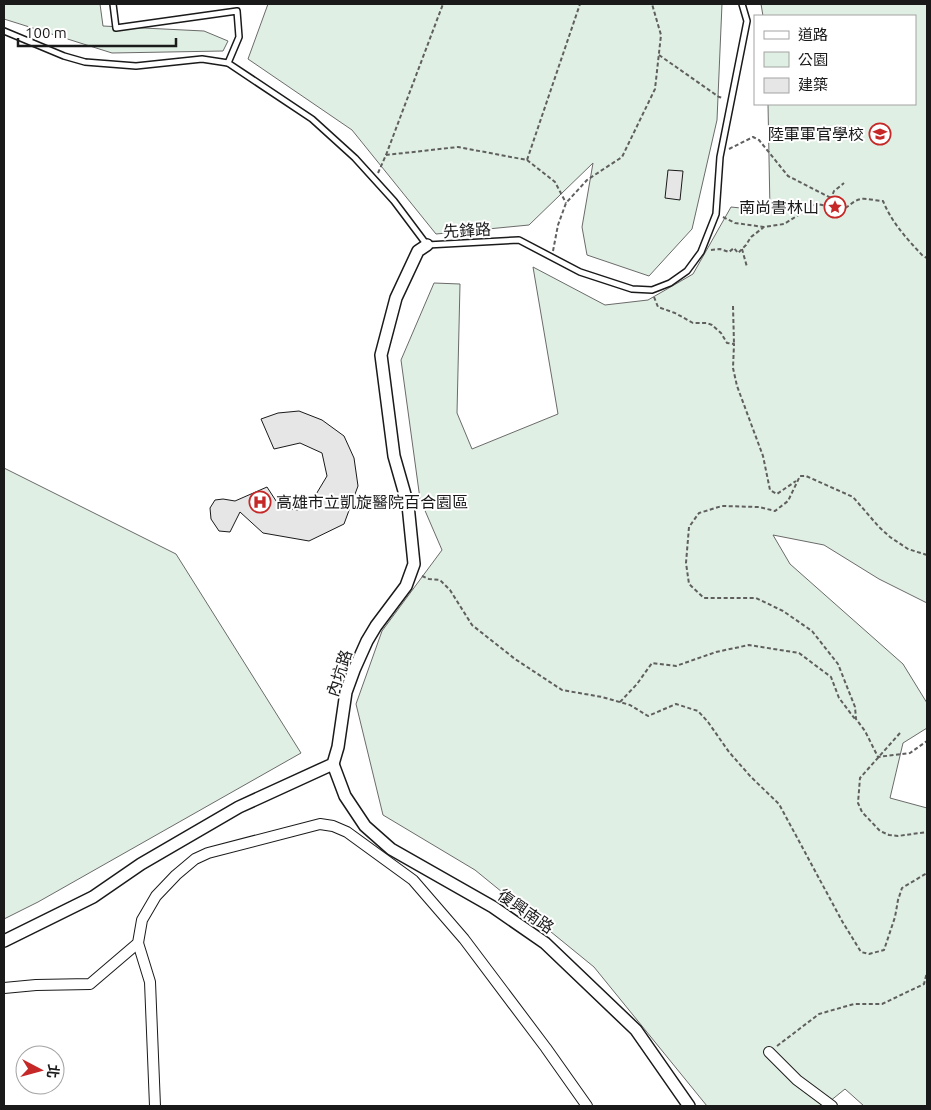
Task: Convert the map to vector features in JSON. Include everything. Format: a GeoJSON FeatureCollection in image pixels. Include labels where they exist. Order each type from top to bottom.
{"type":"FeatureCollection","features":[{"type":"Feature","properties":{"kind":"street","name":"內坑路"},"geometry":{"type":"LineString","coordinates":[[333,764],[338,747],[346,692],[354,670],[376,626],[406,586],[414,564],[408,505],[394,456],[381,355],[396,298],[418,251],[427,244]]}},
{"type":"Feature","properties":{"kind":"street"},"geometry":{"type":"LineString","coordinates":[[4,942],[93,896],[141,864],[239,807],[333,764]]}},
{"type":"Feature","properties":{"kind":"street","name":"復興南路"},"geometry":{"type":"LineString","coordinates":[[333,764],[345,796],[365,826],[391,849],[493,907],[545,943],[636,1030],[689,1106]]}},
{"type":"Feature","properties":{"kind":"street"},"geometry":{"type":"LineString","coordinates":[[155,1106],[150,982],[138,943],[142,920],[156,896],[195,859],[208,853],[320,824],[333,826],[347,832],[413,880],[470,947],[587,1106]]}},
{"type":"Feature","properties":{"kind":"street"},"geometry":{"type":"LineString","coordinates":[[4,988],[36,985],[90,984],[138,943]]}},
{"type":"Feature","properties":{"kind":"street"},"geometry":{"type":"LineString","coordinates":[[769,1052],[797,1080],[832,1106]]}},
{"type":"Feature","properties":{"kind":"lane"},"geometry":{"type":"LineString","coordinates":[[112,4],[116,28],[237,11]]}},
{"type":"Feature","properties":{"kind":"lane"},"geometry":{"type":"LineString","coordinates":[[228,63],[239,37],[236,4]]}},
{"type":"Feature","properties":{"kind":"lane"},"geometry":{"type":"LineString","coordinates":[[652,290],[670,283],[687,271],[701,252],[716,214],[720,157],[747,21],[742,4]]}},
{"type":"Feature","properties":{"kind":"lane","name":"先鋒路"},"geometry":{"type":"LineString","coordinates":[[4,32],[64,56],[85,62],[136,66],[202,59],[228,63],[312,119],[355,158],[394,201],[427,244],[519,240],[580,272],[632,289],[652,290]]}},
{"type":"Feature","properties":{"kind":"path"},"geometry":{"type":"LineString","coordinates":[[375,180],[443,4]]}},
{"type":"Feature","properties":{"kind":"path"},"geometry":{"type":"LineString","coordinates":[[527,160],[580,4]]}},
{"type":"Feature","properties":{"kind":"path"},"geometry":{"type":"LineString","coordinates":[[552,257],[558,225],[566,203],[587,180],[622,157],[655,89],[661,35],[652,4]]}},
{"type":"Feature","properties":{"kind":"path"},"geometry":{"type":"LineString","coordinates":[[659,55],[719,97],[731,100]]}},
{"type":"Feature","properties":{"kind":"path"},"geometry":{"type":"LineString","coordinates":[[720,157],[733,146],[753,137],[759,140],[769,151],[788,176],[831,198]]}},
{"type":"Feature","properties":{"kind":"path"},"geometry":{"type":"LineString","coordinates":[[386,155],[458,147],[527,160],[554,182],[566,203]]}},
{"type":"Feature","properties":{"kind":"path"},"geometry":{"type":"LineString","coordinates":[[828,206],[834,191],[844,183]]}},
{"type":"Feature","properties":{"kind":"path"},"geometry":{"type":"LineString","coordinates":[[716,214],[735,223],[764,227],[784,224],[816,204],[828,206],[828,209],[830,209],[830,206],[845,209],[861,199],[883,201],[889,216],[898,228],[927,258]]}},
{"type":"Feature","properties":{"kind":"path"},"geometry":{"type":"LineString","coordinates":[[701,252],[720,249],[729,252],[734,248],[738,253],[751,237],[764,227]]}},
{"type":"Feature","properties":{"kind":"path"},"geometry":{"type":"LineString","coordinates":[[742,249],[747,267]]}},
{"type":"Feature","properties":{"kind":"path"},"geometry":{"type":"LineString","coordinates":[[652,290],[658,307],[675,313],[693,323],[712,325],[721,333],[727,343],[734,344]]}},
{"type":"Feature","properties":{"kind":"path"},"geometry":{"type":"LineString","coordinates":[[733,306],[733,368],[737,386],[763,456],[770,490],[777,494],[797,481]]}},
{"type":"Feature","properties":{"kind":"path"},"geometry":{"type":"LineString","coordinates":[[856,720],[855,707],[838,664],[812,631],[783,611],[756,598],[704,598],[689,584],[686,564],[689,526],[699,513],[722,506],[758,507],[775,511],[788,501],[800,476],[806,476],[853,497],[890,537],[908,548],[927,555]]}},
{"type":"Feature","properties":{"kind":"path"},"geometry":{"type":"LineString","coordinates":[[410,574],[418,573],[429,579],[440,580],[450,590],[472,625],[515,659],[562,690],[630,704],[648,716],[676,704],[698,711],[729,752],[779,804],[842,921],[861,952],[869,954],[884,950],[902,888],[927,873]]}},
{"type":"Feature","properties":{"kind":"path"},"geometry":{"type":"LineString","coordinates":[[620,702],[637,684],[652,663],[676,666],[716,652],[748,645],[799,653],[831,677],[839,698],[865,732],[878,757]]}},
{"type":"Feature","properties":{"kind":"path"},"geometry":{"type":"LineString","coordinates":[[900,733],[860,778],[858,803],[862,812],[880,831],[889,835],[898,836],[927,832]]}},
{"type":"Feature","properties":{"kind":"path"},"geometry":{"type":"LineString","coordinates":[[878,757],[910,753],[927,741]]}},
{"type":"Feature","properties":{"kind":"path"},"geometry":{"type":"LineString","coordinates":[[769,1052],[820,1014],[854,1004],[882,1004],[924,984],[927,972]]}},
{"type":"Feature","properties":{"kind":"green space"},"geometry":{"type":"Polygon","coordinates":[[[4,4],[100,4],[103,26],[204,31],[228,41],[223,51],[112,53],[4,19],[4,4]]]}},
{"type":"Feature","properties":{"kind":"green space"},"geometry":{"type":"Polygon","coordinates":[[[268,4],[722,4],[717,120],[692,229],[649,276],[587,255],[582,227],[593,163],[529,225],[436,234],[352,130],[248,59],[268,4]]]}},
{"type":"Feature","properties":{"kind":"green space"},"geometry":{"type":"Polygon","coordinates":[[[761,4],[927,4],[927,603],[879,579],[824,545],[773,535],[790,564],[903,664],[927,703],[927,728],[903,743],[890,798],[927,808],[927,1106],[864,1106],[845,1089],[824,1106],[707,1106],[594,967],[475,870],[383,815],[356,704],[382,631],[442,550],[420,499],[401,360],[434,283],[460,284],[457,413],[472,449],[558,414],[533,267],[605,305],[648,300],[693,274],[731,207],[770,211],[768,105],[916,105],[916,15],[763,15],[761,4]]]}},
{"type":"Feature","properties":{"kind":"green space"},"geometry":{"type":"Polygon","coordinates":[[[4,468],[176,554],[301,753],[38,902],[4,919],[4,468]]]}},
{"type":"Feature","properties":{"kind":"building"},"geometry":{"type":"Polygon","coordinates":[[[668,170],[683,171],[680,200],[665,198],[668,170]]]}},
{"type":"Feature","properties":{"kind":"building"},"geometry":{"type":"Polygon","coordinates":[[[299,411],[322,420],[344,436],[354,458],[358,486],[344,524],[309,541],[263,533],[240,512],[230,532],[219,531],[211,519],[210,508],[215,500],[235,501],[267,487],[280,507],[298,510],[312,501],[327,476],[322,453],[300,443],[274,449],[261,419],[278,413],[299,411]]]}},
{"type":"Feature","properties":{"kind":"place","name":"陸軍軍官學校"},"geometry":{"type":"Point","coordinates":[880,134]}},
{"type":"Feature","properties":{"kind":"place","name":"南尚書林山"},"geometry":{"type":"Point","coordinates":[835,207]}},
{"type":"Feature","properties":{"kind":"place","name":"高雄市立凱旋醫院百合園區"},"geometry":{"type":"Point","coordinates":[260,502]}}]}
